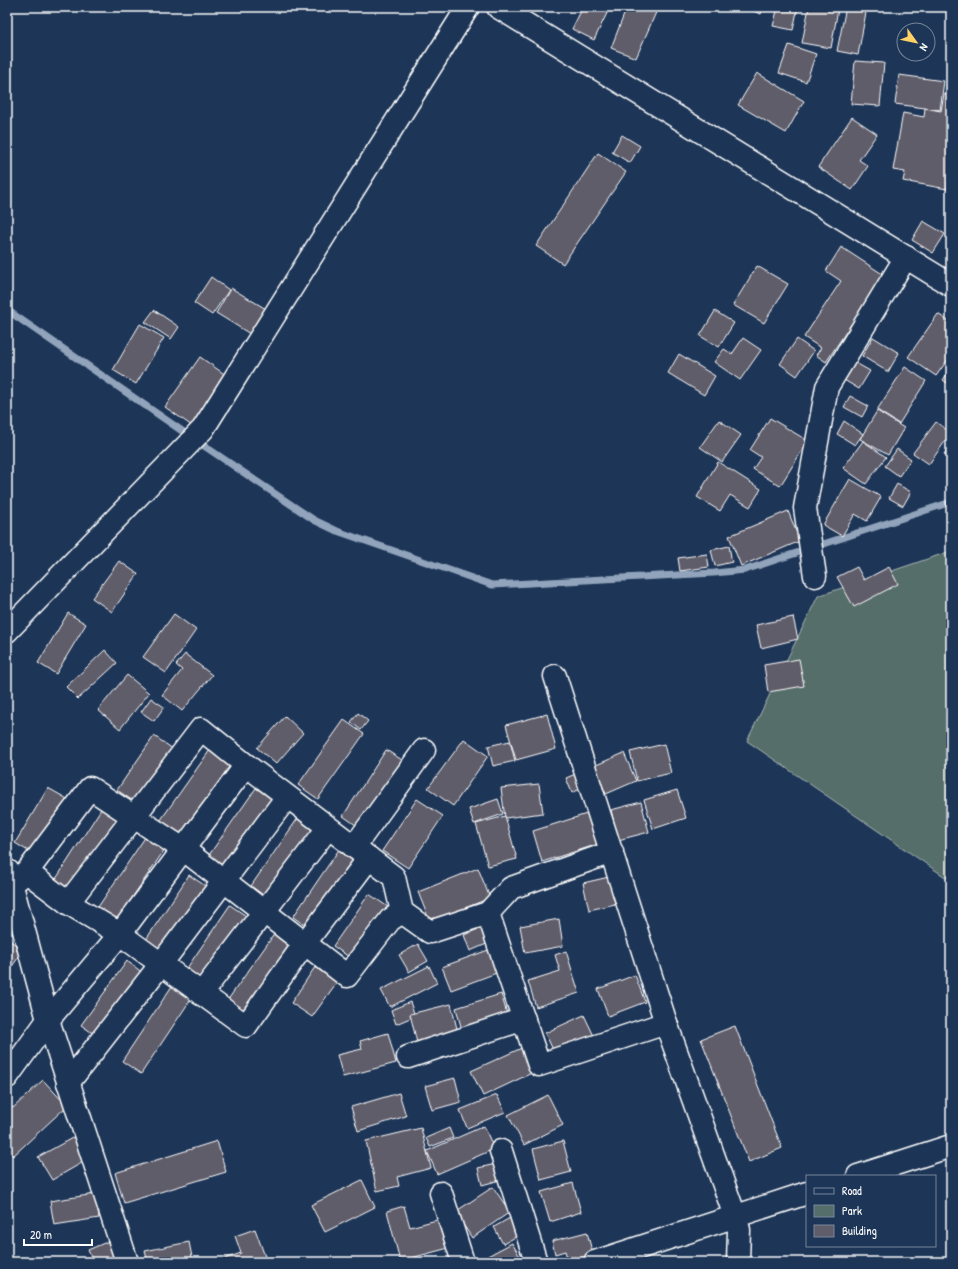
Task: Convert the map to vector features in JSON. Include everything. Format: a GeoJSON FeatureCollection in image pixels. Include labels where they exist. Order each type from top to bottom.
{"type":"FeatureCollection","features":[{"type":"Feature","properties":{"kind":"street"},"geometry":{"type":"LineString","coordinates":[[7,631],[203,429],[468,7]]}},
{"type":"Feature","properties":{"kind":"street"},"geometry":{"type":"LineString","coordinates":[[498,7],[951,285]]}},
{"type":"Feature","properties":{"kind":"street"},"geometry":{"type":"LineString","coordinates":[[815,576],[805,508],[827,387],[906,257]]}},
{"type":"Feature","properties":{"kind":"street"},"geometry":{"type":"LineString","coordinates":[[555,676],[666,1023],[736,1216],[739,1230],[738,1262]]}},
{"type":"Feature","properties":{"kind":"street"},"geometry":{"type":"LineString","coordinates":[[68,903],[201,729],[287,797],[394,877],[402,912],[430,932],[488,913],[511,888],[612,852]]}},
{"type":"Feature","properties":{"kind":"street"},"geometry":{"type":"LineString","coordinates":[[13,878],[68,903],[120,934],[246,1026],[305,943],[362,853],[424,750]]}},
{"type":"Feature","properties":{"kind":"street"},"geometry":{"type":"LineString","coordinates":[[7,1077],[48,1020],[120,934],[246,765]]}},
{"type":"Feature","properties":{"kind":"street"},"geometry":{"type":"LineString","coordinates":[[13,878],[90,788],[183,849],[347,976],[390,920],[402,912]]}},
{"type":"Feature","properties":{"kind":"street"},"geometry":{"type":"LineString","coordinates":[[68,1083],[287,797]]}},
{"type":"Feature","properties":{"kind":"street"},"geometry":{"type":"LineString","coordinates":[[201,994],[328,828]]}},
{"type":"Feature","properties":{"kind":"street"},"geometry":{"type":"LineString","coordinates":[[13,878],[48,1020],[127,1262]]}},
{"type":"Feature","properties":{"kind":"street"},"geometry":{"type":"LineString","coordinates":[[488,913],[539,1065],[666,1023]]}},
{"type":"Feature","properties":{"kind":"street"},"geometry":{"type":"LineString","coordinates":[[408,1057],[524,1018]]}},
{"type":"Feature","properties":{"kind":"street"},"geometry":{"type":"LineString","coordinates":[[861,1175],[951,1146]]}},
{"type":"Feature","properties":{"kind":"street"},"geometry":{"type":"LineString","coordinates":[[501,1151],[536,1262]]}},
{"type":"Feature","properties":{"kind":"street"},"geometry":{"type":"LineString","coordinates":[[441,1193],[463,1262]]}},
{"type":"Feature","properties":{"kind":"street"},"geometry":{"type":"LineString","coordinates":[[595,1262],[806,1193]]}},
{"type":"Feature","properties":{"kind":"green space"},"geometry":{"type":"Polygon","coordinates":[[[951,551],[951,881],[747,741],[818,596],[951,551]]]}},
{"type":"Feature","properties":{"kind":"building"},"geometry":{"type":"Polygon","coordinates":[[[583,7],[610,7],[594,40],[572,29],[583,7]]]}},
{"type":"Feature","properties":{"kind":"building"},"geometry":{"type":"Polygon","coordinates":[[[627,7],[650,7],[657,10],[636,58],[611,48],[627,7]]]}},
{"type":"Feature","properties":{"kind":"building"},"geometry":{"type":"Polygon","coordinates":[[[743,7],[763,7],[761,14],[743,7]]]}},
{"type":"Feature","properties":{"kind":"building"},"geometry":{"type":"Polygon","coordinates":[[[778,7],[798,7],[793,30],[773,26],[778,7]]]}},
{"type":"Feature","properties":{"kind":"building"},"geometry":{"type":"Polygon","coordinates":[[[809,7],[827,7],[838,9],[831,48],[802,43],[809,7]]]}},
{"type":"Feature","properties":{"kind":"building"},"geometry":{"type":"Polygon","coordinates":[[[846,7],[867,7],[858,55],[837,51],[846,7]]]}},
{"type":"Feature","properties":{"kind":"building"},"geometry":{"type":"Polygon","coordinates":[[[789,45],[816,54],[806,82],[779,73],[789,45]]]}},
{"type":"Feature","properties":{"kind":"building"},"geometry":{"type":"Polygon","coordinates":[[[855,61],[884,63],[880,106],[851,104],[855,61]]]}},
{"type":"Feature","properties":{"kind":"building"},"geometry":{"type":"Polygon","coordinates":[[[757,73],[804,101],[786,133],[738,105],[757,73]]]}},
{"type":"Feature","properties":{"kind":"building"},"geometry":{"type":"Polygon","coordinates":[[[899,75],[944,81],[940,110],[895,104],[899,75]]]}},
{"type":"Feature","properties":{"kind":"building"},"geometry":{"type":"Polygon","coordinates":[[[944,94],[951,95],[951,166],[947,189],[903,181],[905,172],[893,170],[903,113],[924,117],[925,108],[941,111],[944,94]]]}},
{"type":"Feature","properties":{"kind":"building"},"geometry":{"type":"Polygon","coordinates":[[[852,117],[877,134],[859,160],[868,166],[852,190],[818,167],[852,117]]]}},
{"type":"Feature","properties":{"kind":"building"},"geometry":{"type":"Polygon","coordinates":[[[622,135],[640,146],[630,163],[612,152],[622,135]]]}},
{"type":"Feature","properties":{"kind":"building"},"geometry":{"type":"Polygon","coordinates":[[[598,153],[626,172],[563,264],[536,246],[598,153]]]}},
{"type":"Feature","properties":{"kind":"building"},"geometry":{"type":"Polygon","coordinates":[[[923,221],[945,234],[933,253],[912,240],[923,221]]]}},
{"type":"Feature","properties":{"kind":"building"},"geometry":{"type":"Polygon","coordinates":[[[841,247],[884,275],[826,362],[816,355],[821,348],[804,337],[841,281],[826,271],[841,247]]]}},
{"type":"Feature","properties":{"kind":"building"},"geometry":{"type":"Polygon","coordinates":[[[757,266],[788,284],[764,323],[733,305],[757,266]]]}},
{"type":"Feature","properties":{"kind":"building"},"geometry":{"type":"Polygon","coordinates":[[[211,277],[229,290],[212,315],[194,303],[211,277]]]}},
{"type":"Feature","properties":{"kind":"building"},"geometry":{"type":"Polygon","coordinates":[[[231,288],[271,312],[255,337],[216,313],[231,288]]]}},
{"type":"Feature","properties":{"kind":"building"},"geometry":{"type":"Polygon","coordinates":[[[154,310],[179,327],[171,339],[145,322],[154,310]]]}},
{"type":"Feature","properties":{"kind":"building"},"geometry":{"type":"Polygon","coordinates":[[[715,311],[734,323],[719,347],[700,336],[715,311]]]}},
{"type":"Feature","properties":{"kind":"building"},"geometry":{"type":"Polygon","coordinates":[[[938,314],[951,323],[951,355],[936,376],[908,357],[938,314]]]}},
{"type":"Feature","properties":{"kind":"building"},"geometry":{"type":"Polygon","coordinates":[[[140,324],[164,338],[136,384],[113,370],[140,324]]]}},
{"type":"Feature","properties":{"kind":"building"},"geometry":{"type":"Polygon","coordinates":[[[873,337],[899,353],[888,372],[862,356],[873,337]]]}},
{"type":"Feature","properties":{"kind":"building"},"geometry":{"type":"Polygon","coordinates":[[[743,338],[761,350],[740,380],[714,362],[724,349],[732,354],[743,338]]]}},
{"type":"Feature","properties":{"kind":"building"},"geometry":{"type":"Polygon","coordinates":[[[797,339],[814,351],[797,376],[780,364],[797,339]]]}},
{"type":"Feature","properties":{"kind":"building"},"geometry":{"type":"Polygon","coordinates":[[[679,354],[715,376],[704,395],[668,373],[679,354]]]}},
{"type":"Feature","properties":{"kind":"building"},"geometry":{"type":"Polygon","coordinates":[[[200,357],[230,378],[195,428],[165,407],[200,357]]]}},
{"type":"Feature","properties":{"kind":"building"},"geometry":{"type":"Polygon","coordinates":[[[854,362],[870,371],[859,389],[844,380],[854,362]]]}},
{"type":"Feature","properties":{"kind":"building"},"geometry":{"type":"Polygon","coordinates":[[[905,367],[926,381],[899,424],[877,410],[905,367]]]}},
{"type":"Feature","properties":{"kind":"building"},"geometry":{"type":"Polygon","coordinates":[[[951,368],[951,386],[943,380],[951,368]]]}},
{"type":"Feature","properties":{"kind":"building"},"geometry":{"type":"Polygon","coordinates":[[[850,396],[868,406],[862,417],[844,407],[850,396]]]}},
{"type":"Feature","properties":{"kind":"building"},"geometry":{"type":"Polygon","coordinates":[[[877,411],[904,428],[888,455],[860,439],[877,411]]]}},
{"type":"Feature","properties":{"kind":"building"},"geometry":{"type":"Polygon","coordinates":[[[770,418],[808,441],[780,486],[753,469],[761,457],[750,450],[770,418]]]}},
{"type":"Feature","properties":{"kind":"building"},"geometry":{"type":"Polygon","coordinates":[[[719,420],[741,435],[722,462],[700,447],[719,420]]]}},
{"type":"Feature","properties":{"kind":"building"},"geometry":{"type":"Polygon","coordinates":[[[844,421],[863,434],[855,445],[837,434],[844,421]]]}},
{"type":"Feature","properties":{"kind":"building"},"geometry":{"type":"Polygon","coordinates":[[[936,422],[951,433],[929,464],[913,453],[936,422]]]}},
{"type":"Feature","properties":{"kind":"building"},"geometry":{"type":"Polygon","coordinates":[[[863,441],[886,457],[866,484],[843,468],[863,441]]]}},
{"type":"Feature","properties":{"kind":"building"},"geometry":{"type":"Polygon","coordinates":[[[951,444],[951,459],[944,454],[951,444]]]}},
{"type":"Feature","properties":{"kind":"building"},"geometry":{"type":"Polygon","coordinates":[[[897,449],[911,459],[899,476],[885,466],[897,449]]]}},
{"type":"Feature","properties":{"kind":"building"},"geometry":{"type":"Polygon","coordinates":[[[718,462],[761,489],[750,507],[730,495],[720,511],[697,497],[718,462]]]}},
{"type":"Feature","properties":{"kind":"building"},"geometry":{"type":"Polygon","coordinates":[[[850,479],[881,497],[867,521],[855,514],[842,536],[823,525],[850,479]]]}},
{"type":"Feature","properties":{"kind":"building"},"geometry":{"type":"Polygon","coordinates":[[[897,484],[911,492],[903,506],[889,498],[897,484]]]}},
{"type":"Feature","properties":{"kind":"building"},"geometry":{"type":"Polygon","coordinates":[[[788,511],[800,541],[741,566],[729,536],[788,511]]]}},
{"type":"Feature","properties":{"kind":"building"},"geometry":{"type":"Polygon","coordinates":[[[729,546],[732,562],[715,566],[711,550],[729,546]]]}},
{"type":"Feature","properties":{"kind":"building"},"geometry":{"type":"Polygon","coordinates":[[[707,554],[709,567],[680,571],[678,558],[707,554]]]}},
{"type":"Feature","properties":{"kind":"building"},"geometry":{"type":"Polygon","coordinates":[[[119,561],[138,574],[112,612],[92,598],[119,561]]]}},
{"type":"Feature","properties":{"kind":"building"},"geometry":{"type":"Polygon","coordinates":[[[857,567],[864,580],[889,567],[898,584],[854,607],[837,577],[857,567]]]}},
{"type":"Feature","properties":{"kind":"building"},"geometry":{"type":"Polygon","coordinates":[[[68,613],[86,624],[56,674],[38,663],[68,613]]]}},
{"type":"Feature","properties":{"kind":"building"},"geometry":{"type":"Polygon","coordinates":[[[174,614],[196,630],[166,673],[143,657],[174,614]]]}},
{"type":"Feature","properties":{"kind":"building"},"geometry":{"type":"Polygon","coordinates":[[[793,617],[798,639],[761,648],[756,625],[793,617]]]}},
{"type":"Feature","properties":{"kind":"building"},"geometry":{"type":"Polygon","coordinates":[[[105,650],[117,663],[78,699],[66,687],[105,650]]]}},
{"type":"Feature","properties":{"kind":"building"},"geometry":{"type":"Polygon","coordinates":[[[185,654],[212,675],[182,711],[162,695],[182,670],[176,665],[185,654]]]}},
{"type":"Feature","properties":{"kind":"building"},"geometry":{"type":"Polygon","coordinates":[[[799,659],[804,686],[768,692],[764,665],[799,659]]]}},
{"type":"Feature","properties":{"kind":"building"},"geometry":{"type":"Polygon","coordinates":[[[127,675],[149,693],[120,729],[98,710],[127,675]]]}},
{"type":"Feature","properties":{"kind":"building"},"geometry":{"type":"Polygon","coordinates":[[[151,698],[164,707],[154,721],[141,712],[151,698]]]}},
{"type":"Feature","properties":{"kind":"building"},"geometry":{"type":"Polygon","coordinates":[[[358,713],[368,721],[361,730],[351,722],[358,713]]]}},
{"type":"Feature","properties":{"kind":"building"},"geometry":{"type":"Polygon","coordinates":[[[547,714],[556,749],[516,760],[506,725],[547,714]]]}},
{"type":"Feature","properties":{"kind":"building"},"geometry":{"type":"Polygon","coordinates":[[[285,716],[303,733],[276,764],[257,748],[285,716]]]}},
{"type":"Feature","properties":{"kind":"building"},"geometry":{"type":"Polygon","coordinates":[[[344,720],[364,734],[318,799],[298,785],[344,720]]]}},
{"type":"Feature","properties":{"kind":"building"},"geometry":{"type":"Polygon","coordinates":[[[154,736],[176,751],[139,805],[117,790],[154,736]]]}},
{"type":"Feature","properties":{"kind":"building"},"geometry":{"type":"Polygon","coordinates":[[[464,739],[488,756],[453,806],[428,788],[464,739]]]}},
{"type":"Feature","properties":{"kind":"building"},"geometry":{"type":"Polygon","coordinates":[[[510,741],[515,761],[493,766],[488,746],[510,741]]]}},
{"type":"Feature","properties":{"kind":"building"},"geometry":{"type":"Polygon","coordinates":[[[664,744],[671,773],[637,781],[630,752],[664,744]]]}},
{"type":"Feature","properties":{"kind":"building"},"geometry":{"type":"Polygon","coordinates":[[[210,750],[231,764],[181,835],[160,821],[210,750]]]}},
{"type":"Feature","properties":{"kind":"building"},"geometry":{"type":"Polygon","coordinates":[[[386,750],[407,763],[363,830],[343,816],[386,750]]]}},
{"type":"Feature","properties":{"kind":"building"},"geometry":{"type":"Polygon","coordinates":[[[624,753],[636,781],[606,794],[594,766],[624,753]]]}},
{"type":"Feature","properties":{"kind":"building"},"geometry":{"type":"Polygon","coordinates":[[[578,773],[584,787],[572,793],[566,778],[578,773]]]}},
{"type":"Feature","properties":{"kind":"building"},"geometry":{"type":"Polygon","coordinates":[[[539,784],[543,813],[505,818],[501,788],[539,784]]]}},
{"type":"Feature","properties":{"kind":"building"},"geometry":{"type":"Polygon","coordinates":[[[48,788],[71,801],[38,857],[15,843],[48,788]]]}},
{"type":"Feature","properties":{"kind":"building"},"geometry":{"type":"Polygon","coordinates":[[[256,788],[277,802],[229,870],[209,855],[256,788]]]}},
{"type":"Feature","properties":{"kind":"building"},"geometry":{"type":"Polygon","coordinates":[[[677,790],[686,818],[653,829],[644,800],[677,790]]]}},
{"type":"Feature","properties":{"kind":"building"},"geometry":{"type":"Polygon","coordinates":[[[417,799],[443,816],[408,868],[382,851],[417,799]]]}},
{"type":"Feature","properties":{"kind":"building"},"geometry":{"type":"Polygon","coordinates":[[[498,799],[503,814],[474,824],[469,809],[498,799]]]}},
{"type":"Feature","properties":{"kind":"building"},"geometry":{"type":"Polygon","coordinates":[[[641,802],[649,832],[618,840],[611,810],[641,802]]]}},
{"type":"Feature","properties":{"kind":"building"},"geometry":{"type":"Polygon","coordinates":[[[103,806],[123,819],[74,895],[54,882],[103,806]]]}},
{"type":"Feature","properties":{"kind":"building"},"geometry":{"type":"Polygon","coordinates":[[[596,811],[605,842],[542,862],[533,831],[596,811]]]}},
{"type":"Feature","properties":{"kind":"building"},"geometry":{"type":"Polygon","coordinates":[[[505,816],[517,859],[488,866],[476,824],[505,816]]]}},
{"type":"Feature","properties":{"kind":"building"},"geometry":{"type":"Polygon","coordinates":[[[298,818],[317,831],[270,900],[251,886],[298,818]]]}},
{"type":"Feature","properties":{"kind":"building"},"geometry":{"type":"Polygon","coordinates":[[[146,836],[165,849],[115,923],[96,910],[146,836]]]}},
{"type":"Feature","properties":{"kind":"building"},"geometry":{"type":"Polygon","coordinates":[[[340,848],[360,862],[313,931],[293,917],[340,848]]]}},
{"type":"Feature","properties":{"kind":"building"},"geometry":{"type":"Polygon","coordinates":[[[478,868],[490,898],[430,922],[418,892],[478,868]]]}},
{"type":"Feature","properties":{"kind":"building"},"geometry":{"type":"Polygon","coordinates":[[[189,875],[210,889],[166,955],[145,941],[189,875]]]}},
{"type":"Feature","properties":{"kind":"building"},"geometry":{"type":"Polygon","coordinates":[[[609,877],[615,904],[589,910],[583,883],[609,877]]]}},
{"type":"Feature","properties":{"kind":"building"},"geometry":{"type":"Polygon","coordinates":[[[369,894],[391,909],[355,961],[333,946],[369,894]]]}},
{"type":"Feature","properties":{"kind":"building"},"geometry":{"type":"Polygon","coordinates":[[[230,905],[252,920],[207,986],[185,971],[230,905]]]}},
{"type":"Feature","properties":{"kind":"building"},"geometry":{"type":"Polygon","coordinates":[[[559,919],[563,946],[525,953],[520,926],[559,919]]]}},
{"type":"Feature","properties":{"kind":"building"},"geometry":{"type":"Polygon","coordinates":[[[483,927],[489,943],[470,951],[464,935],[483,927]]]}},
{"type":"Feature","properties":{"kind":"building"},"geometry":{"type":"Polygon","coordinates":[[[275,933],[296,947],[249,1016],[227,1001],[275,933]]]}},
{"type":"Feature","properties":{"kind":"building"},"geometry":{"type":"Polygon","coordinates":[[[7,939],[24,950],[7,973],[7,939]]]}},
{"type":"Feature","properties":{"kind":"building"},"geometry":{"type":"Polygon","coordinates":[[[418,944],[428,961],[409,972],[399,955],[418,944]]]}},
{"type":"Feature","properties":{"kind":"building"},"geometry":{"type":"Polygon","coordinates":[[[491,949],[499,972],[451,990],[442,967],[491,949]]]}},
{"type":"Feature","properties":{"kind":"building"},"geometry":{"type":"Polygon","coordinates":[[[566,951],[579,993],[536,1007],[528,981],[560,971],[555,955],[566,951]]]}},
{"type":"Feature","properties":{"kind":"building"},"geometry":{"type":"Polygon","coordinates":[[[127,961],[147,976],[101,1039],[81,1025],[127,961]]]}},
{"type":"Feature","properties":{"kind":"building"},"geometry":{"type":"Polygon","coordinates":[[[429,966],[437,983],[390,1007],[381,990],[429,966]]]}},
{"type":"Feature","properties":{"kind":"building"},"geometry":{"type":"Polygon","coordinates":[[[315,967],[337,982],[312,1017],[291,1003],[315,967]]]}},
{"type":"Feature","properties":{"kind":"building"},"geometry":{"type":"Polygon","coordinates":[[[635,975],[645,1002],[608,1016],[598,989],[635,975]]]}},
{"type":"Feature","properties":{"kind":"building"},"geometry":{"type":"Polygon","coordinates":[[[174,983],[193,996],[141,1074],[122,1061],[174,983]]]}},
{"type":"Feature","properties":{"kind":"building"},"geometry":{"type":"Polygon","coordinates":[[[501,994],[509,1020],[463,1034],[456,1008],[501,994]]]}},
{"type":"Feature","properties":{"kind":"building"},"geometry":{"type":"Polygon","coordinates":[[[410,1002],[415,1016],[396,1024],[391,1010],[410,1002]]]}},
{"type":"Feature","properties":{"kind":"building"},"geometry":{"type":"Polygon","coordinates":[[[451,1004],[459,1037],[418,1047],[410,1014],[451,1004]]]}},
{"type":"Feature","properties":{"kind":"building"},"geometry":{"type":"Polygon","coordinates":[[[584,1015],[595,1038],[556,1056],[545,1033],[584,1015]]]}},
{"type":"Feature","properties":{"kind":"building"},"geometry":{"type":"Polygon","coordinates":[[[735,1026],[782,1148],[749,1162],[701,1039],[735,1026]]]}},
{"type":"Feature","properties":{"kind":"building"},"geometry":{"type":"Polygon","coordinates":[[[388,1033],[396,1063],[343,1077],[337,1055],[362,1049],[360,1041],[388,1033]]]}},
{"type":"Feature","properties":{"kind":"building"},"geometry":{"type":"Polygon","coordinates":[[[526,1046],[538,1070],[483,1096],[471,1071],[526,1046]]]}},
{"type":"Feature","properties":{"kind":"building"},"geometry":{"type":"Polygon","coordinates":[[[455,1078],[461,1102],[432,1110],[425,1086],[455,1078]]]}},
{"type":"Feature","properties":{"kind":"building"},"geometry":{"type":"Polygon","coordinates":[[[43,1080],[67,1106],[13,1156],[7,1150],[7,1130],[9,1128],[7,1126],[7,1104],[8,1103],[13,1108],[43,1080]]]}},
{"type":"Feature","properties":{"kind":"building"},"geometry":{"type":"Polygon","coordinates":[[[399,1093],[406,1116],[358,1131],[351,1107],[399,1093]]]}},
{"type":"Feature","properties":{"kind":"building"},"geometry":{"type":"Polygon","coordinates":[[[497,1095],[505,1112],[467,1128],[460,1110],[497,1095]]]}},
{"type":"Feature","properties":{"kind":"building"},"geometry":{"type":"Polygon","coordinates":[[[548,1095],[563,1125],[524,1145],[508,1115],[548,1095]]]}},
{"type":"Feature","properties":{"kind":"building"},"geometry":{"type":"Polygon","coordinates":[[[484,1126],[494,1149],[437,1174],[427,1151],[484,1126]]]}},
{"type":"Feature","properties":{"kind":"building"},"geometry":{"type":"Polygon","coordinates":[[[421,1128],[431,1168],[397,1177],[399,1186],[377,1191],[366,1141],[421,1128]]]}},
{"type":"Feature","properties":{"kind":"building"},"geometry":{"type":"Polygon","coordinates":[[[449,1128],[453,1138],[430,1147],[426,1138],[449,1128]]]}},
{"type":"Feature","properties":{"kind":"building"},"geometry":{"type":"Polygon","coordinates":[[[74,1137],[87,1160],[52,1180],[38,1157],[74,1137]]]}},
{"type":"Feature","properties":{"kind":"building"},"geometry":{"type":"Polygon","coordinates":[[[217,1141],[226,1172],[124,1203],[115,1173],[217,1141]]]}},
{"type":"Feature","properties":{"kind":"building"},"geometry":{"type":"Polygon","coordinates":[[[563,1141],[571,1172],[541,1180],[533,1149],[563,1141]]]}},
{"type":"Feature","properties":{"kind":"building"},"geometry":{"type":"Polygon","coordinates":[[[496,1164],[500,1180],[482,1185],[478,1168],[496,1164]]]}},
{"type":"Feature","properties":{"kind":"building"},"geometry":{"type":"Polygon","coordinates":[[[362,1180],[375,1207],[325,1232],[311,1205],[362,1180]]]}},
{"type":"Feature","properties":{"kind":"building"},"geometry":{"type":"Polygon","coordinates":[[[573,1183],[581,1212],[550,1222],[541,1192],[573,1183]]]}},
{"type":"Feature","properties":{"kind":"building"},"geometry":{"type":"Polygon","coordinates":[[[493,1187],[510,1212],[472,1238],[455,1212],[493,1187]]]}},
{"type":"Feature","properties":{"kind":"building"},"geometry":{"type":"Polygon","coordinates":[[[95,1194],[99,1218],[54,1225],[50,1201],[95,1194]]]}},
{"type":"Feature","properties":{"kind":"building"},"geometry":{"type":"Polygon","coordinates":[[[404,1206],[410,1227],[448,1217],[456,1246],[400,1261],[387,1211],[404,1206]]]}},
{"type":"Feature","properties":{"kind":"building"},"geometry":{"type":"Polygon","coordinates":[[[510,1218],[519,1235],[503,1244],[494,1227],[510,1218]]]}},
{"type":"Feature","properties":{"kind":"building"},"geometry":{"type":"Polygon","coordinates":[[[255,1229],[267,1262],[219,1261],[241,1253],[235,1236],[255,1229]]]}},
{"type":"Feature","properties":{"kind":"building"},"geometry":{"type":"Polygon","coordinates":[[[587,1232],[593,1255],[568,1261],[565,1251],[555,1254],[552,1241],[587,1232]]]}},
{"type":"Feature","properties":{"kind":"building"},"geometry":{"type":"Polygon","coordinates":[[[109,1241],[118,1262],[78,1262],[91,1257],[88,1250],[109,1241]]]}},
{"type":"Feature","properties":{"kind":"building"},"geometry":{"type":"Polygon","coordinates":[[[189,1242],[193,1262],[148,1262],[145,1251],[189,1242]]]}},
{"type":"Feature","properties":{"kind":"building"},"geometry":{"type":"Polygon","coordinates":[[[512,1243],[523,1262],[484,1262],[482,1259],[512,1243]]]}},
{"type":"Feature","properties":{"kind":"waterway"},"geometry":{"type":"LineString","coordinates":[[7,310],[314,520],[337,531],[492,585],[745,570],[951,502]]}}]}
